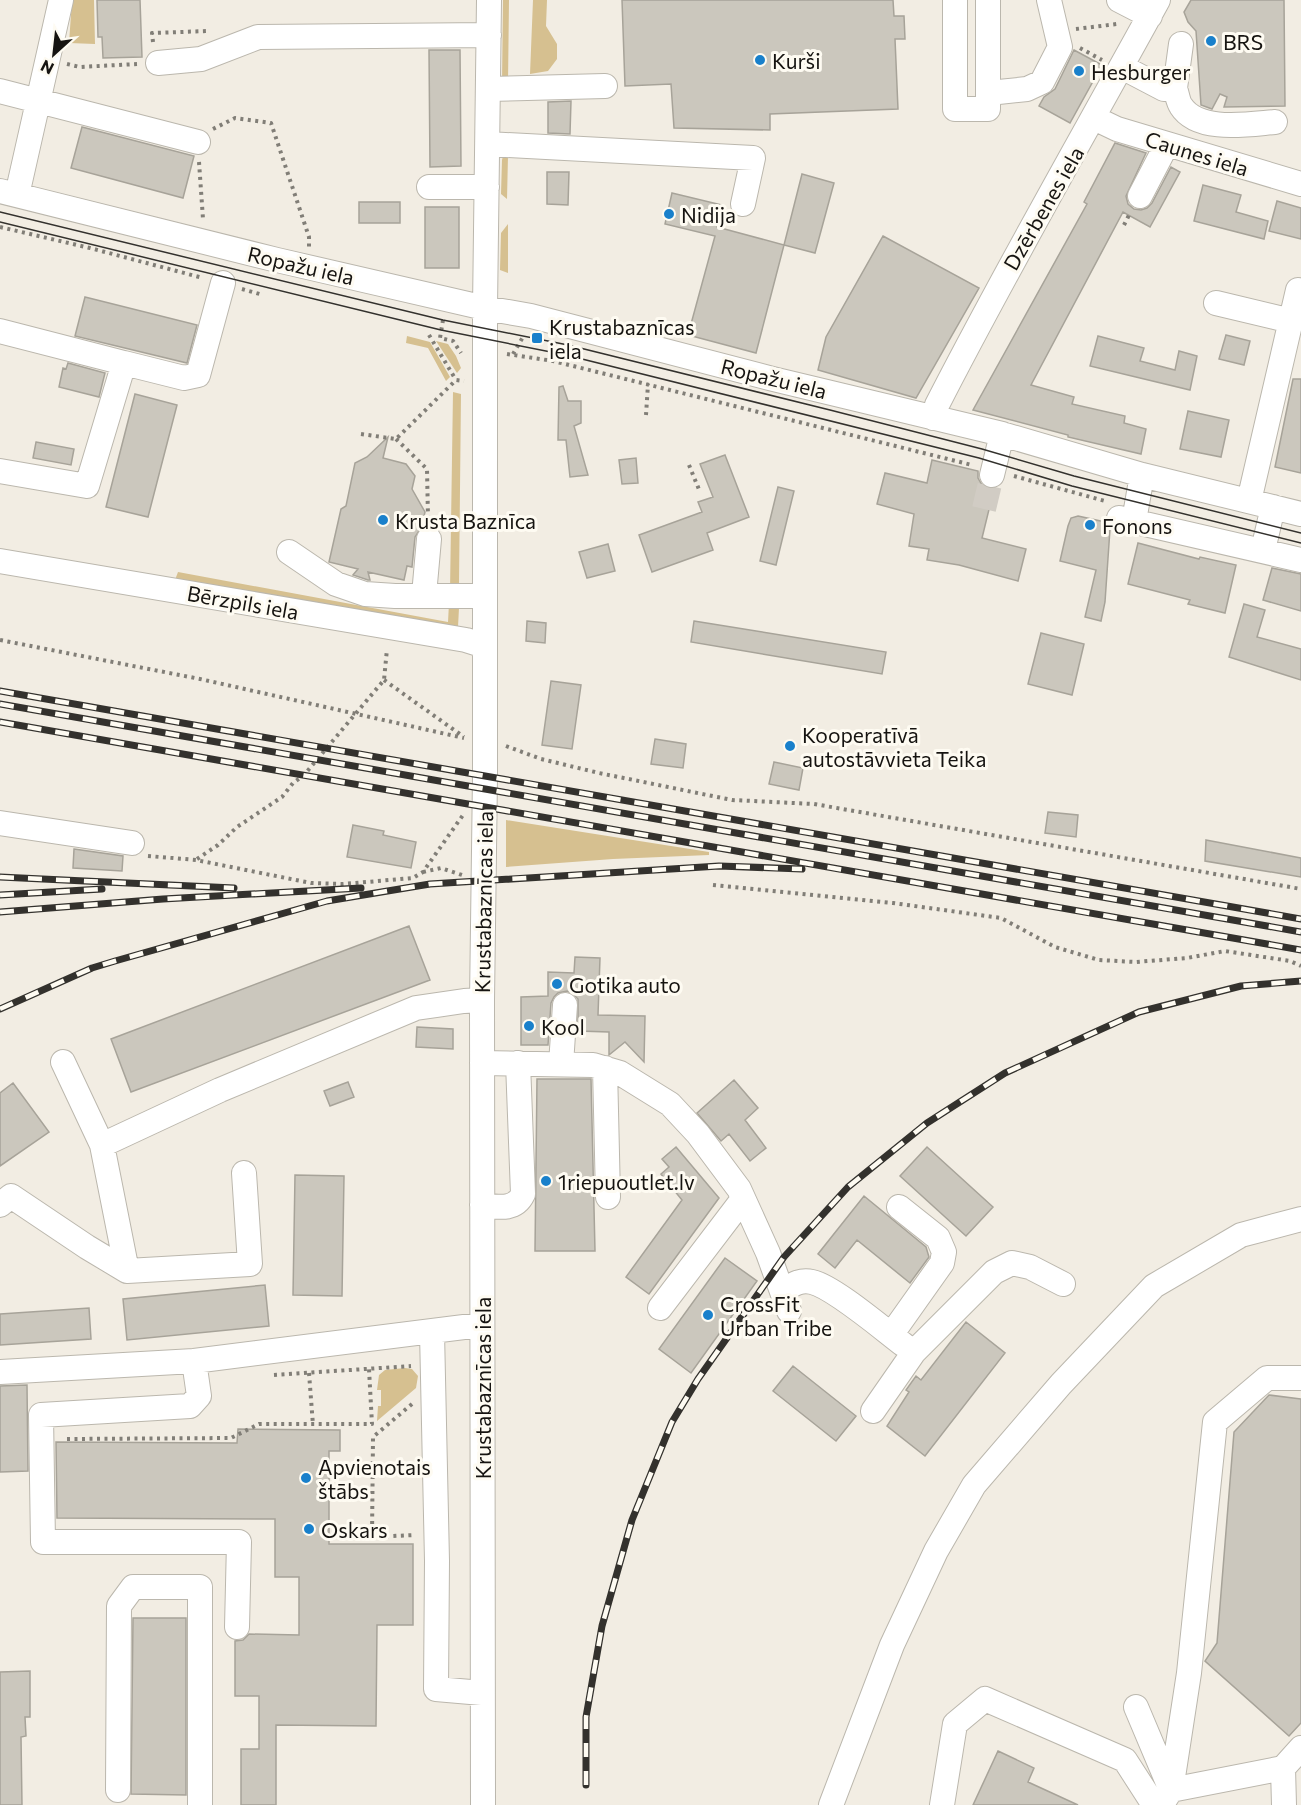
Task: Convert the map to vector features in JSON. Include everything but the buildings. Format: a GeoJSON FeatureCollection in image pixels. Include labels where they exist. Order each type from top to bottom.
{"type":"FeatureCollection","features":[{"type":"Feature","properties":{"kind":"street"},"geometry":{"type":"LineString","coordinates":[[9,193],[38,101],[61,0]]}},
{"type":"Feature","properties":{"kind":"street","name":"Krustabaznīcas iela"},"geometry":{"type":"LineString","coordinates":[[483,1805],[482,1000],[485,738],[485,308],[489,0]]}},
{"type":"Feature","properties":{"kind":"street"},"geometry":{"type":"LineString","coordinates":[[955,0],[956,109],[988,109],[988,0]]}},
{"type":"Feature","properties":{"kind":"street"},"geometry":{"type":"LineString","coordinates":[[989,93],[1027,89],[1042,82],[1060,47],[1049,0]]}},
{"type":"Feature","properties":{"kind":"street"},"geometry":{"type":"LineString","coordinates":[[1120,12],[1154,8]]}},
{"type":"Feature","properties":{"kind":"street","name":"Dzērbenes iela"},"geometry":{"type":"LineString","coordinates":[[933,418],[940,399],[1012,261],[1154,8]]}},
{"type":"Feature","properties":{"kind":"street"},"geometry":{"type":"LineString","coordinates":[[158,63],[201,59],[258,37],[489,35]]}},
{"type":"Feature","properties":{"kind":"street"},"geometry":{"type":"LineString","coordinates":[[1181,44],[1175,88],[1181,107],[1194,117],[1219,126],[1275,122]]}},
{"type":"Feature","properties":{"kind":"street"},"geometry":{"type":"LineString","coordinates":[[1122,67],[1164,89],[1175,88]]}},
{"type":"Feature","properties":{"kind":"street"},"geometry":{"type":"LineString","coordinates":[[488,89],[604,86]]}},
{"type":"Feature","properties":{"kind":"street"},"geometry":{"type":"LineString","coordinates":[[0,92],[198,142]]}},
{"type":"Feature","properties":{"kind":"street","name":"Caunes iela"},"geometry":{"type":"LineString","coordinates":[[1094,118],[1117,129],[1301,184]]}},
{"type":"Feature","properties":{"kind":"street"},"geometry":{"type":"LineString","coordinates":[[488,144],[753,158],[744,204]]}},
{"type":"Feature","properties":{"kind":"street"},"geometry":{"type":"LineString","coordinates":[[1140,196],[1167,144]]}},
{"type":"Feature","properties":{"kind":"street"},"geometry":{"type":"LineString","coordinates":[[429,187],[487,187]]}},
{"type":"Feature","properties":{"kind":"street","name":"Ropažu iela"},"geometry":{"type":"LineString","coordinates":[[9,193],[306,267],[485,308],[531,316],[1002,434],[1142,475],[1301,514]]}},
{"type":"Feature","properties":{"kind":"street"},"geometry":{"type":"LineString","coordinates":[[0,330],[184,378],[198,375],[223,284]]}},
{"type":"Feature","properties":{"kind":"street"},"geometry":{"type":"LineString","coordinates":[[1249,501],[1298,290]]}},
{"type":"Feature","properties":{"kind":"street"},"geometry":{"type":"LineString","coordinates":[[1216,303],[1291,321]]}},
{"type":"Feature","properties":{"kind":"street"},"geometry":{"type":"LineString","coordinates":[[0,471],[87,486],[124,363]]}},
{"type":"Feature","properties":{"kind":"street"},"geometry":{"type":"LineString","coordinates":[[993,473],[1002,434]]}},
{"type":"Feature","properties":{"kind":"street"},"geometry":{"type":"LineString","coordinates":[[1142,475],[1129,516],[1301,560]]}},
{"type":"Feature","properties":{"kind":"street"},"geometry":{"type":"LineString","coordinates":[[1263,550],[1273,507]]}},
{"type":"Feature","properties":{"kind":"street"},"geometry":{"type":"LineString","coordinates":[[424,595],[429,539]]}},
{"type":"Feature","properties":{"kind":"street"},"geometry":{"type":"LineString","coordinates":[[289,552],[336,584],[364,594],[485,596]]}},
{"type":"Feature","properties":{"kind":"street","name":"Bērzpils iela"},"geometry":{"type":"LineString","coordinates":[[0,561],[466,640],[485,646]]}},
{"type":"Feature","properties":{"kind":"street"},"geometry":{"type":"LineString","coordinates":[[0,824],[138,850]]}},
{"type":"Feature","properties":{"kind":"street"},"geometry":{"type":"LineString","coordinates":[[102,1145],[220,1090],[417,1008],[464,1000],[482,1000]]}},
{"type":"Feature","properties":{"kind":"street"},"geometry":{"type":"LineString","coordinates":[[561,1064],[565,1005]]}},
{"type":"Feature","properties":{"kind":"street"},"geometry":{"type":"LineString","coordinates":[[63,1062],[102,1145],[127,1271]]}},
{"type":"Feature","properties":{"kind":"street"},"geometry":{"type":"LineString","coordinates":[[482,1063],[593,1065],[620,1073],[670,1104],[698,1134],[739,1189],[768,1252],[786,1301],[800,1281],[813,1282],[829,1289],[914,1353]]}},
{"type":"Feature","properties":{"kind":"street"},"geometry":{"type":"LineString","coordinates":[[482,1205],[512,1206],[519,1202],[522,1194],[518,1063]]}},
{"type":"Feature","properties":{"kind":"street"},"geometry":{"type":"LineString","coordinates":[[605,1068],[608,1197]]}},
{"type":"Feature","properties":{"kind":"street"},"geometry":{"type":"LineString","coordinates":[[0,1205],[11,1196],[127,1271],[250,1264],[244,1173]]}},
{"type":"Feature","properties":{"kind":"street"},"geometry":{"type":"LineString","coordinates":[[660,1308],[743,1199]]}},
{"type":"Feature","properties":{"kind":"street"},"geometry":{"type":"LineString","coordinates":[[891,1335],[942,1263],[944,1252],[938,1238],[899,1207]]}},
{"type":"Feature","properties":{"kind":"street"},"geometry":{"type":"LineString","coordinates":[[831,1805],[892,1645],[936,1551],[974,1485],[1061,1384],[1154,1286],[1241,1235],[1301,1219]]}},
{"type":"Feature","properties":{"kind":"street"},"geometry":{"type":"LineString","coordinates":[[873,1410],[914,1353],[994,1272],[1012,1263],[1030,1267],[1064,1284]]}},
{"type":"Feature","properties":{"kind":"street"},"geometry":{"type":"LineString","coordinates":[[0,1372],[194,1361],[464,1327],[482,1327]]}},
{"type":"Feature","properties":{"kind":"street"},"geometry":{"type":"LineString","coordinates":[[432,1332],[436,1689],[482,1693]]}},
{"type":"Feature","properties":{"kind":"street"},"geometry":{"type":"LineString","coordinates":[[194,1361],[199,1396],[190,1406],[41,1415],[43,1542],[239,1542],[237,1627]]}},
{"type":"Feature","properties":{"kind":"street"},"geometry":{"type":"LineString","coordinates":[[1162,1800],[1189,1673],[1215,1422],[1267,1378],[1301,1378]]}},
{"type":"Feature","properties":{"kind":"street"},"geometry":{"type":"LineString","coordinates":[[118,1790],[119,1606],[133,1587],[200,1587],[200,1805]]}},
{"type":"Feature","properties":{"kind":"street"},"geometry":{"type":"LineString","coordinates":[[942,1805],[955,1724],[985,1699],[1125,1760],[1162,1800]]}},
{"type":"Feature","properties":{"kind":"street"},"geometry":{"type":"LineString","coordinates":[[1136,1707],[1162,1800]]}},
{"type":"Feature","properties":{"kind":"street"},"geometry":{"type":"LineString","coordinates":[[1162,1800],[1283,1768],[1301,1748]]}},
{"type":"Feature","properties":{"kind":"street"},"geometry":{"type":"LineString","coordinates":[[1283,1768],[1284,1805]]}},
{"type":"Feature","properties":{"kind":"path"},"geometry":{"type":"LineString","coordinates":[[1058,31],[1120,12]]}},
{"type":"Feature","properties":{"kind":"path"},"geometry":{"type":"LineString","coordinates":[[1058,31],[1108,64],[1122,67]]}},
{"type":"Feature","properties":{"kind":"path"},"geometry":{"type":"LineString","coordinates":[[48,61],[80,67],[158,63]]}},
{"type":"Feature","properties":{"kind":"path"},"geometry":{"type":"LineString","coordinates":[[203,219],[198,142],[211,130],[234,118],[271,123],[309,237],[306,267]]}},
{"type":"Feature","properties":{"kind":"path"},"geometry":{"type":"LineString","coordinates":[[0,227],[90,248],[223,284]]}},
{"type":"Feature","properties":{"kind":"path"},"geometry":{"type":"LineString","coordinates":[[429,335],[456,380]]}},
{"type":"Feature","properties":{"kind":"path"},"geometry":{"type":"LineString","coordinates":[[460,349],[513,354],[553,361],[648,384],[993,473],[1129,516]]}},
{"type":"Feature","properties":{"kind":"path"},"geometry":{"type":"LineString","coordinates":[[396,439],[456,380],[467,381]]}},
{"type":"Feature","properties":{"kind":"path"},"geometry":{"type":"LineString","coordinates":[[646,415],[648,384]]}},
{"type":"Feature","properties":{"kind":"path"},"geometry":{"type":"LineString","coordinates":[[361,434],[396,439],[427,469],[429,539]]}},
{"type":"Feature","properties":{"kind":"path"},"geometry":{"type":"LineString","coordinates":[[689,465],[700,492]]}},
{"type":"Feature","properties":{"kind":"path"},"geometry":{"type":"LineString","coordinates":[[196,860],[218,845],[237,827],[282,797],[357,714],[384,680],[388,627]]}},
{"type":"Feature","properties":{"kind":"path"},"geometry":{"type":"LineString","coordinates":[[0,640],[200,680],[466,738],[384,680]]}},
{"type":"Feature","properties":{"kind":"path"},"geometry":{"type":"LineString","coordinates":[[485,738],[541,759],[732,800],[814,804],[1301,889]]}},
{"type":"Feature","properties":{"kind":"path"},"geometry":{"type":"LineString","coordinates":[[423,872],[460,816],[466,813]]}},
{"type":"Feature","properties":{"kind":"path"},"geometry":{"type":"LineString","coordinates":[[138,850],[278,877],[322,883],[343,884],[413,878],[423,872],[441,868],[466,876]]}},
{"type":"Feature","properties":{"kind":"path"},"geometry":{"type":"LineString","coordinates":[[713,885],[893,903],[1001,918],[1054,947],[1099,960],[1136,962],[1187,958],[1225,951],[1290,961],[1301,966]]}},
{"type":"Feature","properties":{"kind":"path"},"geometry":{"type":"LineString","coordinates":[[369,1369],[373,1437],[372,1537]]}},
{"type":"Feature","properties":{"kind":"path"},"geometry":{"type":"LineString","coordinates":[[309,1373],[313,1425]]}},
{"type":"Feature","properties":{"kind":"path"},"geometry":{"type":"LineString","coordinates":[[373,1437],[412,1404],[421,1403]]}},
{"type":"Feature","properties":{"kind":"path"},"geometry":{"type":"LineString","coordinates":[[67,1439],[231,1438],[259,1424],[372,1424]]}},
{"type":"Feature","properties":{"kind":"path"},"geometry":{"type":"LineString","coordinates":[[329,1535],[372,1537],[436,1535]]}},
{"type":"Feature","properties":{"kind":"shaded area"},"geometry":{"type":"Polygon","coordinates":[[[72,0],[94,0],[95,44],[69,43],[72,0]]]}},
{"type":"Feature","properties":{"kind":"shaded area"},"geometry":{"type":"Polygon","coordinates":[[[503,0],[509,0],[508,83],[502,83],[503,0]]]}},
{"type":"Feature","properties":{"kind":"shaded area"},"geometry":{"type":"Polygon","coordinates":[[[533,0],[547,0],[546,26],[557,44],[557,59],[548,71],[530,74],[533,0]]]}},
{"type":"Feature","properties":{"kind":"shaded area"},"geometry":{"type":"Polygon","coordinates":[[[503,156],[508,156],[507,199],[501,194],[503,156]]]}},
{"type":"Feature","properties":{"kind":"shaded area"},"geometry":{"type":"Polygon","coordinates":[[[508,224],[508,273],[500,270],[501,233],[508,224]]]}},
{"type":"Feature","properties":{"kind":"shaded area"},"geometry":{"type":"Polygon","coordinates":[[[407,336],[430,342],[450,377],[446,381],[428,348],[406,343],[407,336]]]}},
{"type":"Feature","properties":{"kind":"shaded area"},"geometry":{"type":"Polygon","coordinates":[[[436,341],[448,344],[456,356],[461,368],[457,373],[436,341]]]}},
{"type":"Feature","properties":{"kind":"shaded area"},"geometry":{"type":"Polygon","coordinates":[[[453,392],[461,394],[459,585],[450,591],[453,392]]]}},
{"type":"Feature","properties":{"kind":"shaded area"},"geometry":{"type":"Polygon","coordinates":[[[178,572],[448,622],[449,603],[459,608],[458,627],[175,580],[178,572]]]}},
{"type":"Feature","properties":{"kind":"shaded area"},"geometry":{"type":"Polygon","coordinates":[[[506,820],[709,852],[709,855],[506,867],[506,820]]]}},
{"type":"Feature","properties":{"kind":"shaded area"},"geometry":{"type":"Polygon","coordinates":[[[412,1369],[418,1376],[416,1388],[377,1421],[378,1406],[381,1406],[381,1390],[377,1390],[379,1375],[385,1370],[412,1369]]]}},
{"type":"Feature","properties":{"kind":"tunnel"},"geometry":{"type":"LineString","coordinates":[[984,509],[992,475]]}},
{"type":"Feature","properties":{"kind":"tram line"},"geometry":{"type":"LineString","coordinates":[[0,212],[443,320],[568,345],[830,410],[982,449],[1074,476],[1301,533]]}},
{"type":"Feature","properties":{"kind":"tram line"},"geometry":{"type":"LineString","coordinates":[[0,222],[441,330],[566,355],[979,458],[1072,486],[1301,543]]}},
{"type":"Feature","properties":{"kind":"railway"},"geometry":{"type":"LineString","coordinates":[[0,691],[1301,919]]}},
{"type":"Feature","properties":{"kind":"railway"},"geometry":{"type":"LineString","coordinates":[[0,704],[1301,932]]}},
{"type":"Feature","properties":{"kind":"railway"},"geometry":{"type":"LineString","coordinates":[[0,722],[1301,950]]}},
{"type":"Feature","properties":{"kind":"railway"},"geometry":{"type":"LineString","coordinates":[[0,1009],[92,968],[327,901],[430,884],[719,866],[802,869]]}},
{"type":"Feature","properties":{"kind":"railway"},"geometry":{"type":"LineString","coordinates":[[0,877],[234,888]]}},
{"type":"Feature","properties":{"kind":"railway"},"geometry":{"type":"LineString","coordinates":[[0,912],[163,899],[361,888]]}},
{"type":"Feature","properties":{"kind":"railway"},"geometry":{"type":"LineString","coordinates":[[0,895],[102,889]]}},
{"type":"Feature","properties":{"kind":"railway"},"geometry":{"type":"LineString","coordinates":[[586,1785],[586,1717],[602,1626],[632,1520],[672,1422],[698,1379],[784,1257],[848,1187],[927,1123],[1005,1073],[1139,1012],[1241,986],[1301,981]]}},
{"type":"Feature","properties":{"kind":"place","name":"BRS"},"geometry":{"type":"Point","coordinates":[1211,41]}},
{"type":"Feature","properties":{"kind":"place","name":"Kurši"},"geometry":{"type":"Point","coordinates":[760,60]}},
{"type":"Feature","properties":{"kind":"place","name":"Hesburger"},"geometry":{"type":"Point","coordinates":[1079,71]}},
{"type":"Feature","properties":{"kind":"place","name":"Nidija"},"geometry":{"type":"Point","coordinates":[669,214]}},
{"type":"Feature","properties":{"kind":"place","name":"Krustabaznīcas iela"},"geometry":{"type":"Point","coordinates":[537,338]}},
{"type":"Feature","properties":{"kind":"place","name":"Krusta Baznīca"},"geometry":{"type":"Point","coordinates":[383,520]}},
{"type":"Feature","properties":{"kind":"place","name":"Fonons"},"geometry":{"type":"Point","coordinates":[1090,525]}},
{"type":"Feature","properties":{"kind":"place","name":"Kooperatīvā autostāvvieta Teika"},"geometry":{"type":"Point","coordinates":[790,746]}},
{"type":"Feature","properties":{"kind":"place","name":"Gotika auto"},"geometry":{"type":"Point","coordinates":[557,984]}},
{"type":"Feature","properties":{"kind":"place","name":"Kool"},"geometry":{"type":"Point","coordinates":[529,1026]}},
{"type":"Feature","properties":{"kind":"place","name":"1riepuoutlet.lv"},"geometry":{"type":"Point","coordinates":[546,1181]}},
{"type":"Feature","properties":{"kind":"place","name":"CrossFit Urban Tribe"},"geometry":{"type":"Point","coordinates":[708,1315]}},
{"type":"Feature","properties":{"kind":"place","name":"Apvienotais štābs"},"geometry":{"type":"Point","coordinates":[306,1478]}},
{"type":"Feature","properties":{"kind":"place","name":"Oskars"},"geometry":{"type":"Point","coordinates":[309,1529]}}]}
